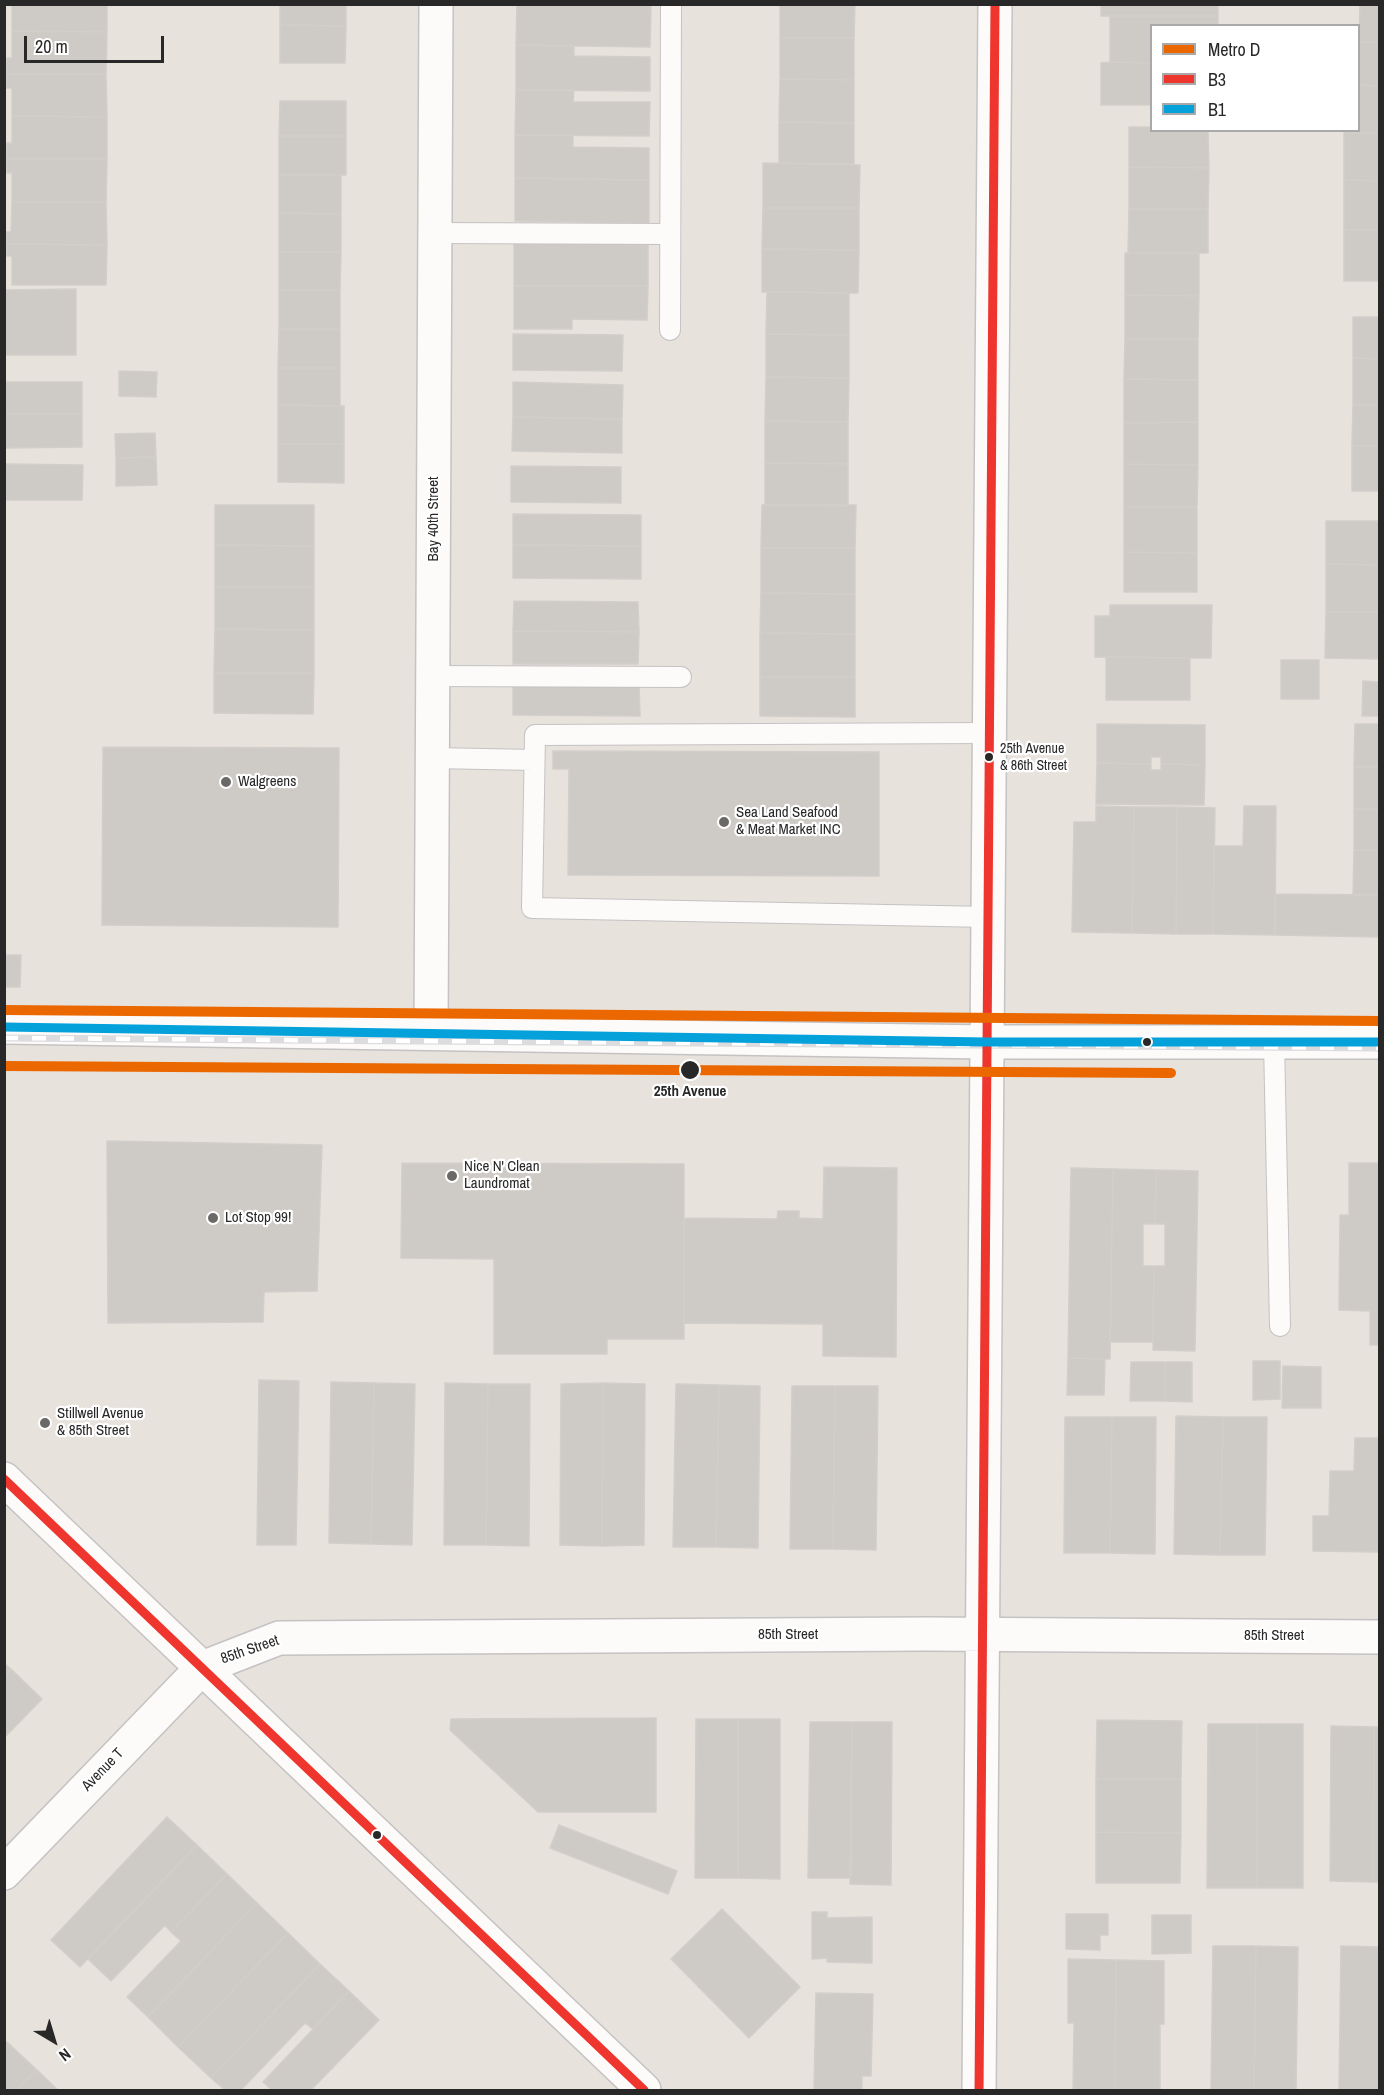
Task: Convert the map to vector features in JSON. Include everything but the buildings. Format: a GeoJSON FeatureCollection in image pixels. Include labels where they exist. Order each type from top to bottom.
{"type":"FeatureCollection","features":[{"type":"Feature","properties":{"kind":"street","name":"Bay 40th Street"},"geometry":{"type":"LineString","coordinates":[[431,1033],[436,4]]}},
{"type":"Feature","properties":{"kind":"street"},"geometry":{"type":"LineString","coordinates":[[979,2091],[995,4]]}},
{"type":"Feature","properties":{"kind":"street"},"geometry":{"type":"LineString","coordinates":[[4,1027],[987,1042],[1380,1042]]}},
{"type":"Feature","properties":{"kind":"street"},"geometry":{"type":"LineString","coordinates":[[4,1479],[644,2091]]}},
{"type":"Feature","properties":{"kind":"street","name":"85th Street"},"geometry":{"type":"LineString","coordinates":[[202,1668],[279,1638],[983,1634],[1380,1637]]}},
{"type":"Feature","properties":{"kind":"street","name":"Avenue T"},"geometry":{"type":"LineString","coordinates":[[4,1873],[202,1668]]}},
{"type":"Feature","properties":{"kind":"lane"},"geometry":{"type":"LineString","coordinates":[[670,330],[671,4]]}},
{"type":"Feature","properties":{"kind":"lane"},"geometry":{"type":"LineString","coordinates":[[435,233],[670,234]]}},
{"type":"Feature","properties":{"kind":"lane"},"geometry":{"type":"LineString","coordinates":[[434,676],[681,677]]}},
{"type":"Feature","properties":{"kind":"lane"},"geometry":{"type":"LineString","coordinates":[[988,917],[532,908],[535,735],[990,732]]}},
{"type":"Feature","properties":{"kind":"lane"},"geometry":{"type":"LineString","coordinates":[[433,758],[534,759]]}},
{"type":"Feature","properties":{"kind":"lane"},"geometry":{"type":"LineString","coordinates":[[1274,1042],[1280,1326]]}},
{"type":"Feature","properties":{"kind":"railway"},"geometry":{"type":"LineString","coordinates":[[4,1038],[1380,1048]]}},
{"type":"Feature","properties":{"kind":"metro line","name":"D"},"geometry":{"type":"LineString","coordinates":[[4,1010],[1380,1021]]}},
{"type":"Feature","properties":{"kind":"metro line","name":"D"},"geometry":{"type":"LineString","coordinates":[[4,1066],[1171,1073]]}},
{"type":"Feature","properties":{"kind":"transit line","name":"B3"},"geometry":{"type":"LineString","coordinates":[[979,2090],[995,4]]}},
{"type":"Feature","properties":{"kind":"transit line","name":"B1"},"geometry":{"type":"LineString","coordinates":[[4,1027],[987,1042],[1380,1042]]}},
{"type":"Feature","properties":{"kind":"transit line","name":"B3"},"geometry":{"type":"LineString","coordinates":[[4,1479],[644,2090]]}},
{"type":"Feature","properties":{"kind":"place","name":"25th Avenue & 86th Street"},"geometry":{"type":"Point","coordinates":[989,757]}},
{"type":"Feature","properties":{"kind":"place","name":"Walgreens"},"geometry":{"type":"Point","coordinates":[226,782]}},
{"type":"Feature","properties":{"kind":"place","name":"Sea Land Seafood & Meat Market INC"},"geometry":{"type":"Point","coordinates":[724,822]}},
{"type":"Feature","properties":{"kind":"place","name":"25th Avenue"},"geometry":{"type":"Point","coordinates":[690,1070]}},
{"type":"Feature","properties":{"kind":"place","name":"Nice N' Clean Laundromat"},"geometry":{"type":"Point","coordinates":[452,1176]}},
{"type":"Feature","properties":{"kind":"place","name":"Lot Stop 99!"},"geometry":{"type":"Point","coordinates":[213,1218]}},
{"type":"Feature","properties":{"kind":"place","name":"Stillwell Avenue & 85th Street"},"geometry":{"type":"Point","coordinates":[45,1423]}}]}
